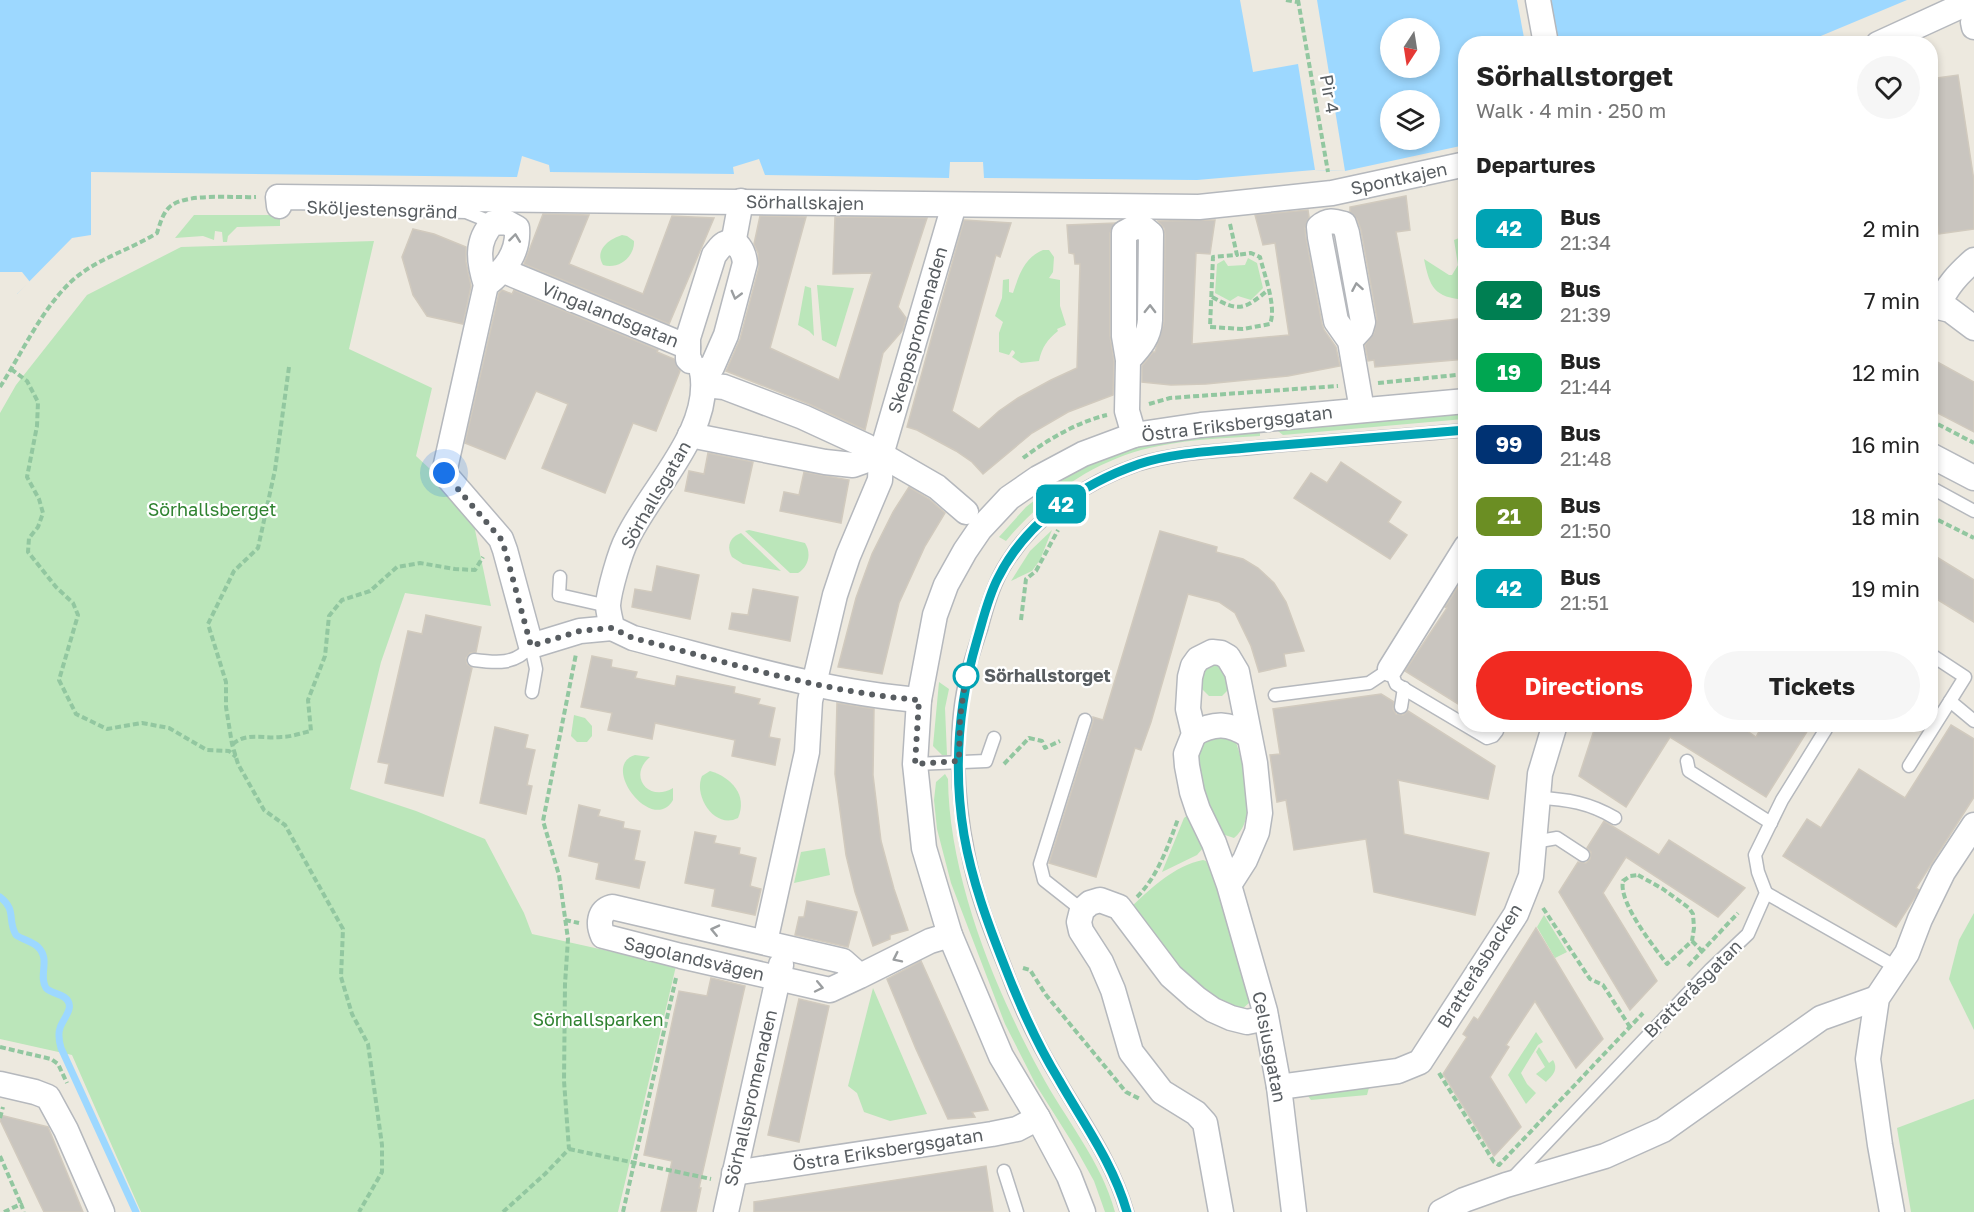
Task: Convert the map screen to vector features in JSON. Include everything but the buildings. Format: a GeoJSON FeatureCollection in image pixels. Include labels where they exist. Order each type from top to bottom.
{"type":"FeatureCollection","features":[{"type":"Feature","properties":{"kind":"street"},"geometry":{"type":"LineString","coordinates":[[1538,0],[1545,36]]}},
{"type":"Feature","properties":{"kind":"street"},"geometry":{"type":"LineString","coordinates":[[1905,36],[1974,16]]}},
{"type":"Feature","properties":{"kind":"street","name":"Spontkajen"},"geometry":{"type":"LineString","coordinates":[[1332,193],[1458,166]]}},
{"type":"Feature","properties":{"kind":"street"},"geometry":{"type":"LineString","coordinates":[[1332,193],[1334,221],[1344,224],[1347,232],[1363,322],[1361,329],[1350,341],[1362,410]]}},
{"type":"Feature","properties":{"kind":"street","name":"Sörhallskajen"},"geometry":{"type":"LineString","coordinates":[[279,202],[494,211],[741,201],[954,205],[1137,217],[1332,193]]}},
{"type":"Feature","properties":{"kind":"street"},"geometry":{"type":"LineString","coordinates":[[688,347],[688,338],[714,255],[723,244],[733,244],[741,201]]}},
{"type":"Feature","properties":{"kind":"street","name":"Skeppspromenaden"},"geometry":{"type":"LineString","coordinates":[[814,684],[835,595],[848,556],[880,480],[881,455],[954,205]]}},
{"type":"Feature","properties":{"kind":"street"},"geometry":{"type":"LineString","coordinates":[[494,211],[479,254],[480,265],[495,278],[444,473],[501,539],[531,646],[580,631],[610,617],[633,638],[814,684],[919,700]]}},
{"type":"Feature","properties":{"kind":"street"},"geometry":{"type":"LineString","coordinates":[[1134,435],[1127,411],[1128,360],[1140,347],[1149,332],[1150,320],[1151,234],[1137,217]]}},
{"type":"Feature","properties":{"kind":"street","name":"Sörhallsgatan"},"geometry":{"type":"LineString","coordinates":[[610,617],[626,540],[690,435],[700,413],[703,378],[718,356],[726,335],[745,263],[744,251],[733,244]]}},
{"type":"Feature","properties":{"kind":"street"},"geometry":{"type":"LineString","coordinates":[[1938,300],[1954,278],[1974,260]]}},
{"type":"Feature","properties":{"kind":"street","name":"Vingalandsgatan"},"geometry":{"type":"LineString","coordinates":[[495,278],[688,347],[688,359],[703,378]]}},
{"type":"Feature","properties":{"kind":"street"},"geometry":{"type":"LineString","coordinates":[[1938,306],[1950,310],[1974,328]]}},
{"type":"Feature","properties":{"kind":"street"},"geometry":{"type":"LineString","coordinates":[[703,378],[803,417],[881,455],[937,487],[966,512]]}},
{"type":"Feature","properties":{"kind":"street","name":"Östra Eriksbergsgatan"},"geometry":{"type":"LineString","coordinates":[[1083,1212],[1069,1176],[1001,1056],[950,935],[924,848],[915,764],[919,700],[935,615],[946,585],[980,529],[1009,498],[1038,478],[1083,454],[1134,435],[1202,425],[1458,402]]}},
{"type":"Feature","properties":{"kind":"street"},"geometry":{"type":"LineString","coordinates":[[690,435],[825,462],[853,465],[881,455]]}},
{"type":"Feature","properties":{"kind":"street"},"geometry":{"type":"LineString","coordinates":[[1938,459],[1974,478]]}},
{"type":"Feature","properties":{"kind":"street"},"geometry":{"type":"LineString","coordinates":[[1390,669],[1458,560]]}},
{"type":"Feature","properties":{"kind":"street","name":"Celsiusgatan"},"geometry":{"type":"LineString","coordinates":[[1229,885],[1257,832],[1260,813],[1255,763],[1234,664],[1221,653],[1212,652],[1198,658],[1193,666],[1188,709],[1194,734],[1186,754],[1192,792],[1229,885],[1266,1018],[1279,1087],[1294,1212]]}},
{"type":"Feature","properties":{"kind":"street","name":"Sörhallspromenaden"},"geometry":{"type":"LineString","coordinates":[[731,1196],[778,979],[775,945],[807,752],[808,711],[814,684]]}},
{"type":"Feature","properties":{"kind":"street"},"geometry":{"type":"LineString","coordinates":[[1194,734],[1205,727],[1220,724],[1236,727],[1248,735]]}},
{"type":"Feature","properties":{"kind":"street","name":"Bratteråsbacken"},"geometry":{"type":"LineString","coordinates":[[1279,1087],[1398,1071],[1420,1062],[1516,914],[1532,876],[1540,774],[1553,732]]}},
{"type":"Feature","properties":{"kind":"street"},"geometry":{"type":"LineString","coordinates":[[1892,1212],[1868,1059],[1877,998],[1907,953],[1920,919],[1943,872],[1974,825]]}},
{"type":"Feature","properties":{"kind":"street"},"geometry":{"type":"LineString","coordinates":[[1221,1212],[1204,1123],[1196,1113],[1162,1092],[1131,1052],[1113,990],[1101,962],[1081,931],[1079,922],[1082,909],[1090,903],[1101,900],[1119,907],[1171,976],[1196,998],[1213,1010],[1231,1018],[1247,1022],[1266,1018]]}},
{"type":"Feature","properties":{"kind":"street","name":"Sagolandsvägen"},"geometry":{"type":"LineString","coordinates":[[860,975],[843,961],[612,907],[607,909],[600,919],[599,928],[603,936],[830,990],[930,941],[950,935]]}},
{"type":"Feature","properties":{"kind":"street","name":"Bratteråsgatan"},"geometry":{"type":"LineString","coordinates":[[1441,1212],[1464,1200],[1506,1185],[1605,1156],[1663,1130],[1821,1018],[1877,998]]}},
{"type":"Feature","properties":{"kind":"street"},"geometry":{"type":"LineString","coordinates":[[0,1084],[48,1097],[66,1130],[102,1212]]}},
{"type":"Feature","properties":{"kind":"street","name":"Östra Eriksbergsgatan"},"geometry":{"type":"LineString","coordinates":[[731,1196],[1017,1129],[1038,1118]]}},
{"type":"Feature","properties":{"kind":"lane","name":"Östra Eriksbergsgatan"},"geometry":{"type":"LineString","coordinates":[[1127,1212],[1105,1155],[1050,1065],[1028,1021],[1005,968],[970,863],[962,815],[959,761],[960,718],[966,676],[996,581],[1024,539],[1043,519],[1072,496],[1116,473],[1141,464],[1178,455],[1458,431]]}},
{"type":"Feature","properties":{"kind":"lane"},"geometry":{"type":"LineString","coordinates":[[1938,491],[1974,511]]}},
{"type":"Feature","properties":{"kind":"lane"},"geometry":{"type":"LineString","coordinates":[[560,577],[559,595],[610,617]]}},
{"type":"Feature","properties":{"kind":"lane"},"geometry":{"type":"LineString","coordinates":[[474,660],[510,661],[522,657],[531,646]]}},
{"type":"Feature","properties":{"kind":"lane"},"geometry":{"type":"LineString","coordinates":[[531,646],[536,669],[532,692]]}},
{"type":"Feature","properties":{"kind":"lane"},"geometry":{"type":"LineString","coordinates":[[1938,659],[1965,676],[1938,720]]}},
{"type":"Feature","properties":{"kind":"lane"},"geometry":{"type":"LineString","coordinates":[[1275,695],[1369,683],[1390,669],[1396,684],[1458,717]]}},
{"type":"Feature","properties":{"kind":"lane"},"geometry":{"type":"LineString","coordinates":[[1401,707],[1404,688]]}},
{"type":"Feature","properties":{"kind":"lane"},"geometry":{"type":"LineString","coordinates":[[1950,701],[1974,721]]}},
{"type":"Feature","properties":{"kind":"lane"},"geometry":{"type":"LineString","coordinates":[[1082,909],[1044,880],[1040,864],[1085,720]]}},
{"type":"Feature","properties":{"kind":"lane"},"geometry":{"type":"LineString","coordinates":[[1482,732],[1486,738],[1493,736],[1496,732]]}},
{"type":"Feature","properties":{"kind":"lane"},"geometry":{"type":"LineString","coordinates":[[1824,732],[1782,800],[1755,855],[1758,872],[1765,890],[1898,968]]}},
{"type":"Feature","properties":{"kind":"lane"},"geometry":{"type":"LineString","coordinates":[[1909,766],[1930,732]]}},
{"type":"Feature","properties":{"kind":"lane"},"geometry":{"type":"LineString","coordinates":[[915,764],[986,761],[994,738]]}},
{"type":"Feature","properties":{"kind":"lane"},"geometry":{"type":"LineString","coordinates":[[1687,761],[1689,771],[1771,823]]}},
{"type":"Feature","properties":{"kind":"lane"},"geometry":{"type":"LineString","coordinates":[[1538,798],[1580,802],[1599,808],[1615,818]]}},
{"type":"Feature","properties":{"kind":"lane"},"geometry":{"type":"LineString","coordinates":[[1534,842],[1557,838],[1582,855]]}},
{"type":"Feature","properties":{"kind":"lane","name":"Bratteråsgatan"},"geometry":{"type":"LineString","coordinates":[[1506,1185],[1711,969],[1748,934],[1765,890]]}},
{"type":"Feature","properties":{"kind":"lane"},"geometry":{"type":"LineString","coordinates":[[1004,1171],[1017,1212]]}},
{"type":"Feature","properties":{"kind":"path"},"geometry":{"type":"LineString","coordinates":[[1286,0],[1298,1]]}},
{"type":"Feature","properties":{"kind":"path","name":"Pir 4"},"geometry":{"type":"LineString","coordinates":[[1298,1],[1332,193]]}},
{"type":"Feature","properties":{"kind":"path"},"geometry":{"type":"LineString","coordinates":[[0,387],[44,314],[66,287],[91,267],[157,233],[164,215],[173,205],[190,199],[279,202]]}},
{"type":"Feature","properties":{"kind":"path"},"geometry":{"type":"LineString","coordinates":[[1227,205],[1237,255]]}},
{"type":"Feature","properties":{"kind":"path"},"geometry":{"type":"LineString","coordinates":[[1251,253],[1260,257],[1268,290],[1272,318],[1270,324],[1243,329],[1210,327],[1213,257],[1251,253]]}},
{"type":"Feature","properties":{"kind":"path"},"geometry":{"type":"LineString","coordinates":[[1212,297],[1229,307],[1240,308],[1254,302],[1268,290]]}},
{"type":"Feature","properties":{"kind":"path"},"geometry":{"type":"LineString","coordinates":[[289,367],[275,470],[258,548],[234,571],[208,624],[226,682],[226,707],[236,757],[264,810],[285,825],[343,929],[341,977],[352,1014],[368,1044],[382,1145],[382,1172],[359,1212]]}},
{"type":"Feature","properties":{"kind":"path"},"geometry":{"type":"LineString","coordinates":[[11,369],[27,381],[38,402],[37,426],[27,477],[39,499],[43,513],[38,527],[29,538],[28,552],[56,587],[73,603],[78,615],[59,680],[76,714],[107,729],[142,723],[169,728],[207,750],[229,751],[236,757]]}},
{"type":"Feature","properties":{"kind":"path"},"geometry":{"type":"LineString","coordinates":[[1938,424],[1974,442]]}},
{"type":"Feature","properties":{"kind":"path"},"geometry":{"type":"LineString","coordinates":[[1938,520],[1974,538]]}},
{"type":"Feature","properties":{"kind":"path"},"geometry":{"type":"LineString","coordinates":[[1021,620],[1026,579],[1036,571],[1044,559],[1050,542],[1066,523]]}},
{"type":"Feature","properties":{"kind":"path"},"geometry":{"type":"LineString","coordinates":[[232,744],[251,736],[281,737],[311,731],[308,700],[326,656],[329,616],[342,600],[370,591],[397,567],[420,563],[455,570],[475,570],[490,545],[505,550]]}},
{"type":"Feature","properties":{"kind":"path"},"geometry":{"type":"LineString","coordinates":[[503,1212],[569,1149],[564,1082],[568,939],[559,875],[543,821],[580,631]]}},
{"type":"Feature","properties":{"kind":"path"},"geometry":{"type":"LineString","coordinates":[[986,761],[1002,765],[1029,738],[1042,741],[1045,748],[1060,742],[1070,733],[1081,732]]}},
{"type":"Feature","properties":{"kind":"path"},"geometry":{"type":"LineString","coordinates":[[1119,907],[1139,896],[1151,881],[1167,850],[1184,802],[1192,792]]}},
{"type":"Feature","properties":{"kind":"path"},"geometry":{"type":"LineString","coordinates":[[1638,875],[1663,889],[1689,908],[1693,914],[1692,941],[1667,964],[1642,931],[1622,891],[1623,881],[1630,876],[1638,875]]}},
{"type":"Feature","properties":{"kind":"path"},"geometry":{"type":"LineString","coordinates":[[1686,968],[1765,890]]}},
{"type":"Feature","properties":{"kind":"path"},"geometry":{"type":"LineString","coordinates":[[1546,912],[1590,979],[1603,985],[1630,1027]]}},
{"type":"Feature","properties":{"kind":"path"},"geometry":{"type":"LineString","coordinates":[[1692,941],[1702,951]]}},
{"type":"Feature","properties":{"kind":"path"},"geometry":{"type":"LineString","coordinates":[[623,1212],[681,956]]}},
{"type":"Feature","properties":{"kind":"path"},"geometry":{"type":"LineString","coordinates":[[1005,968],[1015,964],[1030,970],[1046,995],[1126,1092],[1137,1099],[1150,1100],[1162,1092]]}},
{"type":"Feature","properties":{"kind":"path"},"geometry":{"type":"LineString","coordinates":[[1426,1052],[1494,1162],[1499,1165],[1646,1010]]}},
{"type":"Feature","properties":{"kind":"path"},"geometry":{"type":"LineString","coordinates":[[0,1047],[51,1059],[58,1064],[68,1085]]}},
{"type":"Feature","properties":{"kind":"path"},"geometry":{"type":"LineString","coordinates":[[569,1149],[635,1162],[731,1196]]}},
{"type":"Feature","properties":{"kind":"path"},"geometry":{"type":"LineString","coordinates":[[0,1156],[24,1212]]}},
{"type":"Feature","properties":{"kind":"path"},"geometry":{"type":"LineString","coordinates":[[3,1212],[21,1204]]}},
{"type":"Feature","properties":{"kind":"green space"},"geometry":{"type":"Polygon","coordinates":[[[194,215],[280,215],[280,226],[237,227],[228,236],[227,242],[223,242],[222,232],[215,231],[214,240],[203,236],[175,238],[194,215]]]}},
{"type":"Feature","properties":{"kind":"green space"},"geometry":{"type":"Polygon","coordinates":[[[622,235],[634,241],[629,257],[614,266],[603,265],[600,255],[604,246],[612,239],[622,235]]]}},
{"type":"Feature","properties":{"kind":"green space"},"geometry":{"type":"Polygon","coordinates":[[[1458,238],[1458,265],[1454,240],[1458,238]]]}},
{"type":"Feature","properties":{"kind":"green space","name":"Sörhallsberget"},"geometry":{"type":"Polygon","coordinates":[[[374,241],[349,349],[432,388],[416,456],[470,506],[491,606],[405,593],[381,662],[350,789],[416,811],[485,839],[524,913],[532,934],[676,966],[618,1212],[141,1212],[72,1055],[0,1039],[0,413],[16,385],[87,295],[181,247],[374,241]]]}},
{"type":"Feature","properties":{"kind":"green space"},"geometry":{"type":"Polygon","coordinates":[[[1043,250],[1049,250],[1054,257],[1053,272],[1049,278],[1060,280],[1060,306],[1066,325],[1057,329],[1058,331],[1048,341],[1039,361],[1021,363],[1012,357],[1015,353],[1012,350],[1009,355],[999,352],[999,333],[1003,322],[995,316],[1002,298],[1003,280],[1009,279],[1009,292],[1013,293],[1027,262],[1043,250]]]}},
{"type":"Feature","properties":{"kind":"green space"},"geometry":{"type":"Polygon","coordinates":[[[1248,258],[1257,263],[1263,288],[1251,300],[1238,296],[1230,301],[1215,293],[1217,264],[1224,260],[1228,266],[1245,265],[1248,258]]]}},
{"type":"Feature","properties":{"kind":"green space"},"geometry":{"type":"Polygon","coordinates":[[[1424,259],[1449,275],[1452,275],[1458,265],[1458,299],[1446,296],[1435,289],[1431,284],[1424,259]]]}},
{"type":"Feature","properties":{"kind":"green space"},"geometry":{"type":"Polygon","coordinates":[[[817,285],[854,288],[836,347],[822,340],[817,285]]]}},
{"type":"Feature","properties":{"kind":"green space"},"geometry":{"type":"Polygon","coordinates":[[[805,286],[811,288],[814,336],[798,325],[805,286]]]}},
{"type":"Feature","properties":{"kind":"green space"},"geometry":{"type":"Polygon","coordinates":[[[1458,411],[1458,420],[1283,435],[1276,426],[1458,411]]]}},
{"type":"Feature","properties":{"kind":"green space"},"geometry":{"type":"Polygon","coordinates":[[[1260,430],[1260,436],[1171,444],[1137,451],[1115,459],[1074,480],[1055,494],[1021,524],[1006,541],[999,537],[1026,507],[1059,481],[1097,459],[1147,441],[1260,430]]]}},
{"type":"Feature","properties":{"kind":"green space"},"geometry":{"type":"Polygon","coordinates":[[[1052,530],[1040,560],[1032,571],[1011,581],[1030,551],[1052,530]]]}},
{"type":"Feature","properties":{"kind":"green space"},"geometry":{"type":"Polygon","coordinates":[[[745,531],[805,543],[808,560],[804,567],[798,573],[790,573],[745,531]]]}},
{"type":"Feature","properties":{"kind":"green space"},"geometry":{"type":"Polygon","coordinates":[[[741,533],[781,571],[743,564],[732,557],[729,549],[730,542],[741,533]]]}},
{"type":"Feature","properties":{"kind":"green space"},"geometry":{"type":"Polygon","coordinates":[[[1208,663],[1222,663],[1232,686],[1222,696],[1209,696],[1199,686],[1199,673],[1208,663]]]}},
{"type":"Feature","properties":{"kind":"green space"},"geometry":{"type":"Polygon","coordinates":[[[939,682],[949,689],[945,708],[947,755],[942,755],[933,746],[939,682]]]}},
{"type":"Feature","properties":{"kind":"green space"},"geometry":{"type":"Polygon","coordinates":[[[574,715],[585,718],[592,726],[592,736],[587,742],[577,742],[571,736],[574,715]]]}},
{"type":"Feature","properties":{"kind":"green space"},"geometry":{"type":"Polygon","coordinates":[[[1215,733],[1235,740],[1245,777],[1248,805],[1246,818],[1242,829],[1234,838],[1219,833],[1196,767],[1200,748],[1215,733]]]}},
{"type":"Feature","properties":{"kind":"green space"},"geometry":{"type":"Polygon","coordinates":[[[635,755],[650,757],[643,764],[641,772],[641,779],[649,790],[664,792],[673,788],[673,800],[664,809],[654,809],[643,804],[633,795],[626,783],[623,772],[625,762],[635,755]]]}},
{"type":"Feature","properties":{"kind":"green space"},"geometry":{"type":"Polygon","coordinates":[[[710,771],[725,778],[736,788],[741,802],[738,818],[721,819],[708,809],[703,801],[700,784],[702,776],[710,771]]]}},
{"type":"Feature","properties":{"kind":"green space"},"geometry":{"type":"Polygon","coordinates":[[[945,774],[948,779],[950,816],[956,854],[965,892],[991,968],[1040,1072],[1092,1157],[1115,1212],[1105,1212],[1094,1181],[1036,1085],[1005,1024],[951,883],[937,829],[934,800],[936,782],[945,774]]]}},
{"type":"Feature","properties":{"kind":"green space"},"geometry":{"type":"Polygon","coordinates":[[[1188,815],[1203,848],[1197,855],[1162,872],[1184,818],[1188,815]]]}},
{"type":"Feature","properties":{"kind":"green space"},"geometry":{"type":"Polygon","coordinates":[[[825,848],[830,875],[794,883],[801,852],[825,848]]]}},
{"type":"Feature","properties":{"kind":"green space"},"geometry":{"type":"Polygon","coordinates":[[[1203,860],[1206,861],[1212,873],[1243,959],[1249,1003],[1242,1009],[1232,1009],[1190,987],[1130,908],[1173,872],[1203,860]]]}},
{"type":"Feature","properties":{"kind":"green space"},"geometry":{"type":"Polygon","coordinates":[[[1974,913],[1974,1030],[1949,979],[1959,940],[1974,913]]]}},
{"type":"Feature","properties":{"kind":"green space"},"geometry":{"type":"Polygon","coordinates":[[[1544,915],[1567,952],[1555,958],[1537,927],[1544,915]]]}},
{"type":"Feature","properties":{"kind":"green space"},"geometry":{"type":"Polygon","coordinates":[[[873,988],[927,1114],[890,1121],[864,1112],[857,1093],[848,1086],[873,988]]]}},
{"type":"Feature","properties":{"kind":"green space"},"geometry":{"type":"Polygon","coordinates":[[[1536,1032],[1543,1042],[1538,1045],[1521,1073],[1536,1093],[1526,1104],[1508,1075],[1536,1032]]]}},
{"type":"Feature","properties":{"kind":"green space"},"geometry":{"type":"Polygon","coordinates":[[[1539,1047],[1549,1063],[1553,1060],[1555,1064],[1554,1072],[1546,1082],[1536,1074],[1545,1067],[1536,1052],[1539,1047]]]}},
{"type":"Feature","properties":{"kind":"green space"},"geometry":{"type":"Polygon","coordinates":[[[1370,1084],[1367,1095],[1311,1100],[1308,1096],[1309,1094],[1370,1084]]]}},
{"type":"Feature","properties":{"kind":"green space"},"geometry":{"type":"Polygon","coordinates":[[[1974,1099],[1974,1212],[1911,1212],[1897,1128],[1974,1099]]]}},
{"type":"Feature","properties":{"kind":"water"},"geometry":{"type":"Polygon","coordinates":[[[0,0],[1907,0],[1821,36],[1458,36],[1458,147],[1345,171],[1314,170],[1197,180],[984,178],[983,162],[950,162],[949,178],[765,175],[759,159],[733,167],[734,174],[550,172],[549,165],[522,156],[517,177],[91,172],[91,235],[72,238],[17,294],[0,294],[0,0]]]}},
{"type":"Feature","properties":{"kind":"pier"},"geometry":{"type":"Polygon","coordinates":[[[1240,0],[1317,0],[1345,171],[1315,170],[1298,64],[1253,72],[1240,0]]]}},
{"type":"Feature","properties":{"kind":"pier"},"geometry":{"type":"Polygon","coordinates":[[[1517,0],[1551,0],[1557,36],[1524,36],[1517,0]]]}},
{"type":"Feature","properties":{"kind":"pier"},"geometry":{"type":"Polygon","coordinates":[[[0,272],[22,272],[30,282],[17,294],[0,294],[0,272]]]}},
{"type":"Feature","properties":{"kind":"waterway"},"geometry":{"type":"LineString","coordinates":[[0,897],[8,906],[16,935],[36,945],[42,952],[44,957],[43,978],[46,988],[68,1001],[68,1012],[59,1033],[61,1048],[136,1212]]}},
{"type":"Feature","properties":{"kind":"bus line","name":"42"},"geometry":{"type":"LineString","coordinates":[[1127,1212],[1105,1155],[1050,1065],[1019,1001],[983,907],[968,853],[960,795],[961,709],[966,676],[996,581],[1024,539],[1043,519],[1072,496],[1103,478],[1141,464],[1178,455],[1458,431]]}},
{"type":"Feature","properties":{"kind":"place","name":"Sörhallstorget"},"geometry":{"type":"Point","coordinates":[966,676]}},
{"type":"Feature","properties":{"kind":"route"},"geometry":{"type":"LineString","coordinates":[[444,473],[501,539],[531,646],[580,631],[612,628],[633,638],[814,684],[919,700],[915,764],[959,761],[960,718],[966,676]]}},
{"type":"Feature","properties":{"kind":"park label","name":"Sörhallsparken"},"geometry":{"type":"Point","coordinates":[598,1020]}}]}
